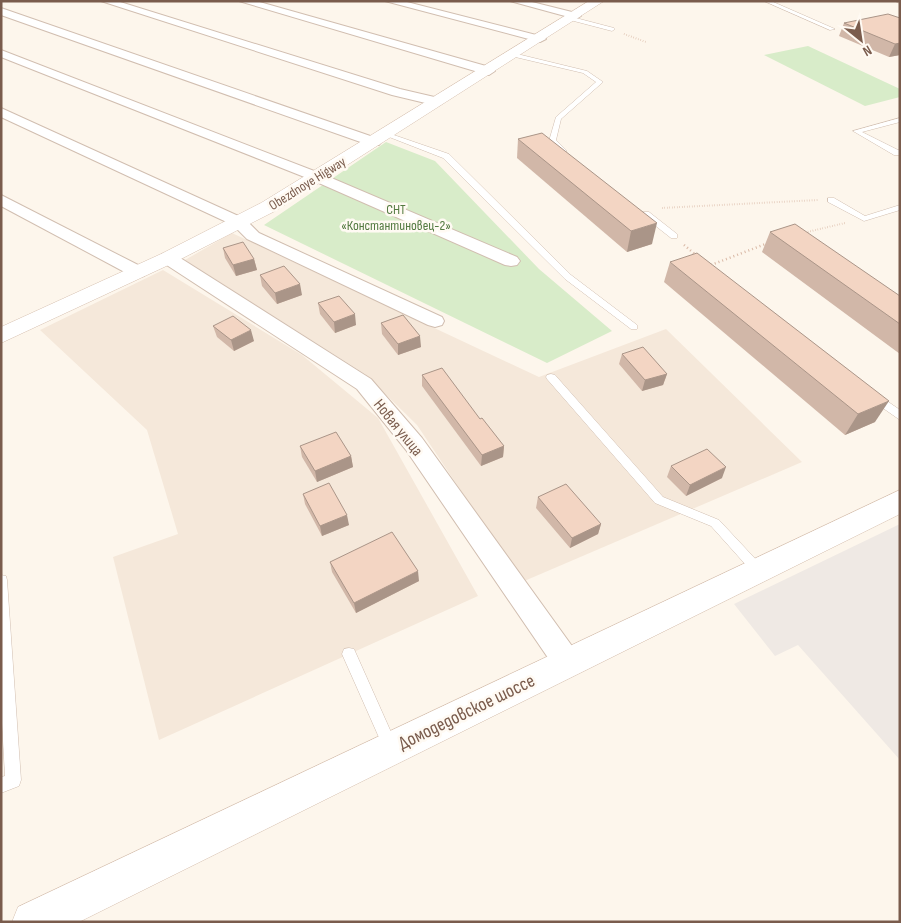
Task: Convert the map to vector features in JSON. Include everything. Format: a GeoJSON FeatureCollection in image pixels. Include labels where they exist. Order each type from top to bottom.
{"type":"FeatureCollection","features":[{"type":"Feature","properties":{"kind":"main road","name":"Obezdnoye Higway"},"geometry":{"type":"LineString","coordinates":[[4,332],[168,258],[268,207],[540,39],[586,8]]}},
{"type":"Feature","properties":{"kind":"main road","name":"Домодедовское шоссе"},"geometry":{"type":"LineString","coordinates":[[33,922],[900,501]]}},
{"type":"Feature","properties":{"kind":"street"},"geometry":{"type":"LineString","coordinates":[[106,1],[396,92],[438,102]]}},
{"type":"Feature","properties":{"kind":"street"},"geometry":{"type":"LineString","coordinates":[[244,1],[488,70]]}},
{"type":"Feature","properties":{"kind":"street"},"geometry":{"type":"LineString","coordinates":[[390,1],[540,39]]}},
{"type":"Feature","properties":{"kind":"street"},"geometry":{"type":"LineString","coordinates":[[515,1],[586,8]]}},
{"type":"Feature","properties":{"kind":"street"},"geometry":{"type":"LineString","coordinates":[[1,11],[380,138]]}},
{"type":"Feature","properties":{"kind":"street"},"geometry":{"type":"LineString","coordinates":[[1,53],[317,177],[511,261]]}},
{"type":"Feature","properties":{"kind":"street"},"geometry":{"type":"LineString","coordinates":[[1,112],[239,222],[253,236],[435,321]]}},
{"type":"Feature","properties":{"kind":"street"},"geometry":{"type":"LineString","coordinates":[[1,200],[138,272]]}},
{"type":"Feature","properties":{"kind":"street","name":"Новая улица"},"geometry":{"type":"LineString","coordinates":[[168,258],[364,384],[414,444],[566,662]]}},
{"type":"Feature","properties":{"kind":"lane"},"geometry":{"type":"LineString","coordinates":[[766,1],[832,29]]}},
{"type":"Feature","properties":{"kind":"lane"},"geometry":{"type":"LineString","coordinates":[[586,8],[612,29]]}},
{"type":"Feature","properties":{"kind":"lane"},"geometry":{"type":"LineString","coordinates":[[513,55],[585,72],[600,82],[558,118],[552,141],[574,158]]}},
{"type":"Feature","properties":{"kind":"lane"},"geometry":{"type":"LineString","coordinates":[[900,120],[856,131],[897,153],[900,152]]}},
{"type":"Feature","properties":{"kind":"lane"},"geometry":{"type":"LineString","coordinates":[[380,138],[446,156],[568,277],[634,327]]}},
{"type":"Feature","properties":{"kind":"lane"},"geometry":{"type":"LineString","coordinates":[[831,200],[864,219],[900,207]]}},
{"type":"Feature","properties":{"kind":"lane"},"geometry":{"type":"LineString","coordinates":[[639,209],[674,236]]}},
{"type":"Feature","properties":{"kind":"lane"},"geometry":{"type":"LineString","coordinates":[[551,377],[659,500],[715,523],[758,570]]}},
{"type":"Feature","properties":{"kind":"lane"},"geometry":{"type":"LineString","coordinates":[[869,392],[900,416]]}},
{"type":"Feature","properties":{"kind":"lane"},"geometry":{"type":"LineString","coordinates":[[1,580],[13,780],[1,785]]}},
{"type":"Feature","properties":{"kind":"lane"},"geometry":{"type":"LineString","coordinates":[[349,654],[391,748]]}},
{"type":"Feature","properties":{"kind":"path"},"geometry":{"type":"LineString","coordinates":[[612,29],[646,42]]}},
{"type":"Feature","properties":{"kind":"path"},"geometry":{"type":"LineString","coordinates":[[639,209],[831,200]]}},
{"type":"Feature","properties":{"kind":"path"},"geometry":{"type":"LineString","coordinates":[[800,234],[864,219]]}},
{"type":"Feature","properties":{"kind":"path"},"geometry":{"type":"LineString","coordinates":[[674,236],[702,260]]}},
{"type":"Feature","properties":{"kind":"path"},"geometry":{"type":"LineString","coordinates":[[709,266],[770,242]]}},
{"type":"Feature","properties":{"kind":"shaded area"},"geometry":{"type":"Polygon","coordinates":[[[232,233],[539,377],[666,329],[802,462],[522,582],[417,425],[365,374],[185,260],[232,233]]]}},
{"type":"Feature","properties":{"kind":"shaded area"},"geometry":{"type":"Polygon","coordinates":[[[163,270],[302,355],[378,418],[478,596],[159,740],[113,557],[178,534],[147,430],[40,330],[163,270]]]}},
{"type":"Feature","properties":{"kind":"shaded area"},"geometry":{"type":"Polygon","coordinates":[[[900,524],[900,760],[798,645],[775,656],[734,604],[900,524]]]}},
{"type":"Feature","properties":{"kind":"green space"},"geometry":{"type":"Polygon","coordinates":[[[808,46],[900,89],[900,97],[865,106],[764,55],[808,46]]]}},
{"type":"Feature","properties":{"kind":"green space","name":"СНТ «Константиновец-2»"},"geometry":{"type":"Polygon","coordinates":[[[386,142],[435,161],[539,269],[612,331],[547,363],[264,225],[386,142]]]}},
{"type":"Feature","properties":{"kind":"building"},"geometry":{"type":"Polygon","coordinates":[[[888,14],[900,18],[900,43],[895,44],[844,23],[888,14]]]}},
{"type":"Feature","properties":{"kind":"building"},"geometry":{"type":"Polygon","coordinates":[[[542,133],[657,223],[631,231],[518,139],[542,133]]]}},
{"type":"Feature","properties":{"kind":"building"},"geometry":{"type":"Polygon","coordinates":[[[795,224],[900,296],[900,324],[770,232],[795,224]]]}},
{"type":"Feature","properties":{"kind":"building"},"geometry":{"type":"Polygon","coordinates":[[[243,242],[254,259],[233,265],[223,248],[243,242]]]}},
{"type":"Feature","properties":{"kind":"building"},"geometry":{"type":"Polygon","coordinates":[[[697,253],[889,401],[858,414],[670,262],[697,253]]]}},
{"type":"Feature","properties":{"kind":"building"},"geometry":{"type":"Polygon","coordinates":[[[284,266],[300,284],[275,293],[260,275],[284,266]]]}},
{"type":"Feature","properties":{"kind":"building"},"geometry":{"type":"Polygon","coordinates":[[[339,296],[355,314],[334,322],[318,303],[339,296]]]}},
{"type":"Feature","properties":{"kind":"building"},"geometry":{"type":"Polygon","coordinates":[[[403,315],[420,336],[398,344],[381,323],[403,315]]]}},
{"type":"Feature","properties":{"kind":"building"},"geometry":{"type":"Polygon","coordinates":[[[233,316],[251,330],[231,340],[213,326],[233,316]]]}},
{"type":"Feature","properties":{"kind":"building"},"geometry":{"type":"Polygon","coordinates":[[[643,347],[667,374],[645,380],[622,354],[643,347]]]}},
{"type":"Feature","properties":{"kind":"building"},"geometry":{"type":"Polygon","coordinates":[[[442,368],[480,419],[482,418],[504,446],[482,455],[422,375],[442,368]]]}},
{"type":"Feature","properties":{"kind":"building"},"geometry":{"type":"Polygon","coordinates":[[[336,432],[351,456],[315,471],[300,446],[336,432]]]}},
{"type":"Feature","properties":{"kind":"building"},"geometry":{"type":"Polygon","coordinates":[[[707,449],[726,467],[690,485],[671,466],[707,449]]]}},
{"type":"Feature","properties":{"kind":"building"},"geometry":{"type":"Polygon","coordinates":[[[329,483],[347,515],[320,526],[303,494],[329,483]]]}},
{"type":"Feature","properties":{"kind":"building"},"geometry":{"type":"Polygon","coordinates":[[[566,484],[601,524],[572,538],[538,497],[566,484]]]}},
{"type":"Feature","properties":{"kind":"building"},"geometry":{"type":"Polygon","coordinates":[[[392,532],[418,571],[354,603],[330,562],[392,532]]]}}]}
